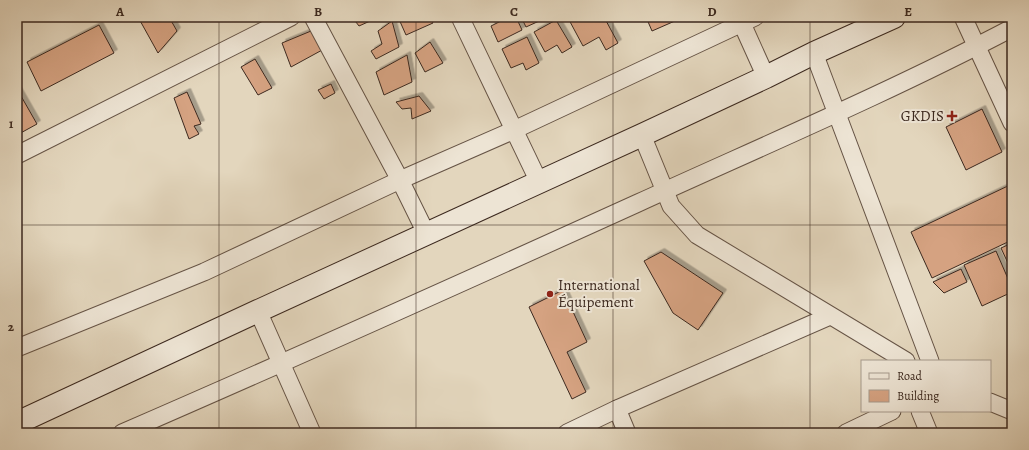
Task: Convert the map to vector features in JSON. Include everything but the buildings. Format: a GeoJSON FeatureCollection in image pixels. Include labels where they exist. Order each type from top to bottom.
{"type":"FeatureCollection","features":[{"type":"Feature","properties":{"kind":"main road"},"geometry":{"type":"LineString","coordinates":[[17,423],[426,233],[766,78],[814,53],[888,18]]}},
{"type":"Feature","properties":{"kind":"street"},"geometry":{"type":"LineString","coordinates":[[17,156],[291,17]]}},
{"type":"Feature","properties":{"kind":"street"},"geometry":{"type":"LineString","coordinates":[[313,17],[400,180],[426,233]]}},
{"type":"Feature","properties":{"kind":"street"},"geometry":{"type":"LineString","coordinates":[[460,17],[539,182]]}},
{"type":"Feature","properties":{"kind":"street"},"geometry":{"type":"LineString","coordinates":[[963,17],[1012,122]]}},
{"type":"Feature","properties":{"kind":"street"},"geometry":{"type":"LineString","coordinates":[[17,348],[204,272],[400,180],[514,130],[745,19],[766,78]]}},
{"type":"Feature","properties":{"kind":"street"},"geometry":{"type":"LineString","coordinates":[[122,433],[281,364],[836,113],[1012,28]]}},
{"type":"Feature","properties":{"kind":"street"},"geometry":{"type":"LineString","coordinates":[[814,53],[930,360]]}},
{"type":"Feature","properties":{"kind":"street"},"geometry":{"type":"LineString","coordinates":[[642,135],[671,206],[696,235],[904,360]]}},
{"type":"Feature","properties":{"kind":"street"},"geometry":{"type":"LineString","coordinates":[[258,311],[312,433]]}},
{"type":"Feature","properties":{"kind":"street"},"geometry":{"type":"LineString","coordinates":[[566,433],[617,409],[830,316]]}},
{"type":"Feature","properties":{"kind":"street"},"geometry":{"type":"LineString","coordinates":[[991,402],[1012,411]]}},
{"type":"Feature","properties":{"kind":"street"},"geometry":{"type":"LineString","coordinates":[[617,409],[627,433]]}},
{"type":"Feature","properties":{"kind":"street"},"geometry":{"type":"LineString","coordinates":[[846,433],[890,412]]}},
{"type":"Feature","properties":{"kind":"street"},"geometry":{"type":"LineString","coordinates":[[920,412],[929,433]]}},
{"type":"Feature","properties":{"kind":"place","name":"GKDIS"},"geometry":{"type":"Point","coordinates":[952,116]}},
{"type":"Feature","properties":{"kind":"place","name":"International Équipement"},"geometry":{"type":"Point","coordinates":[550,294]}}]}
